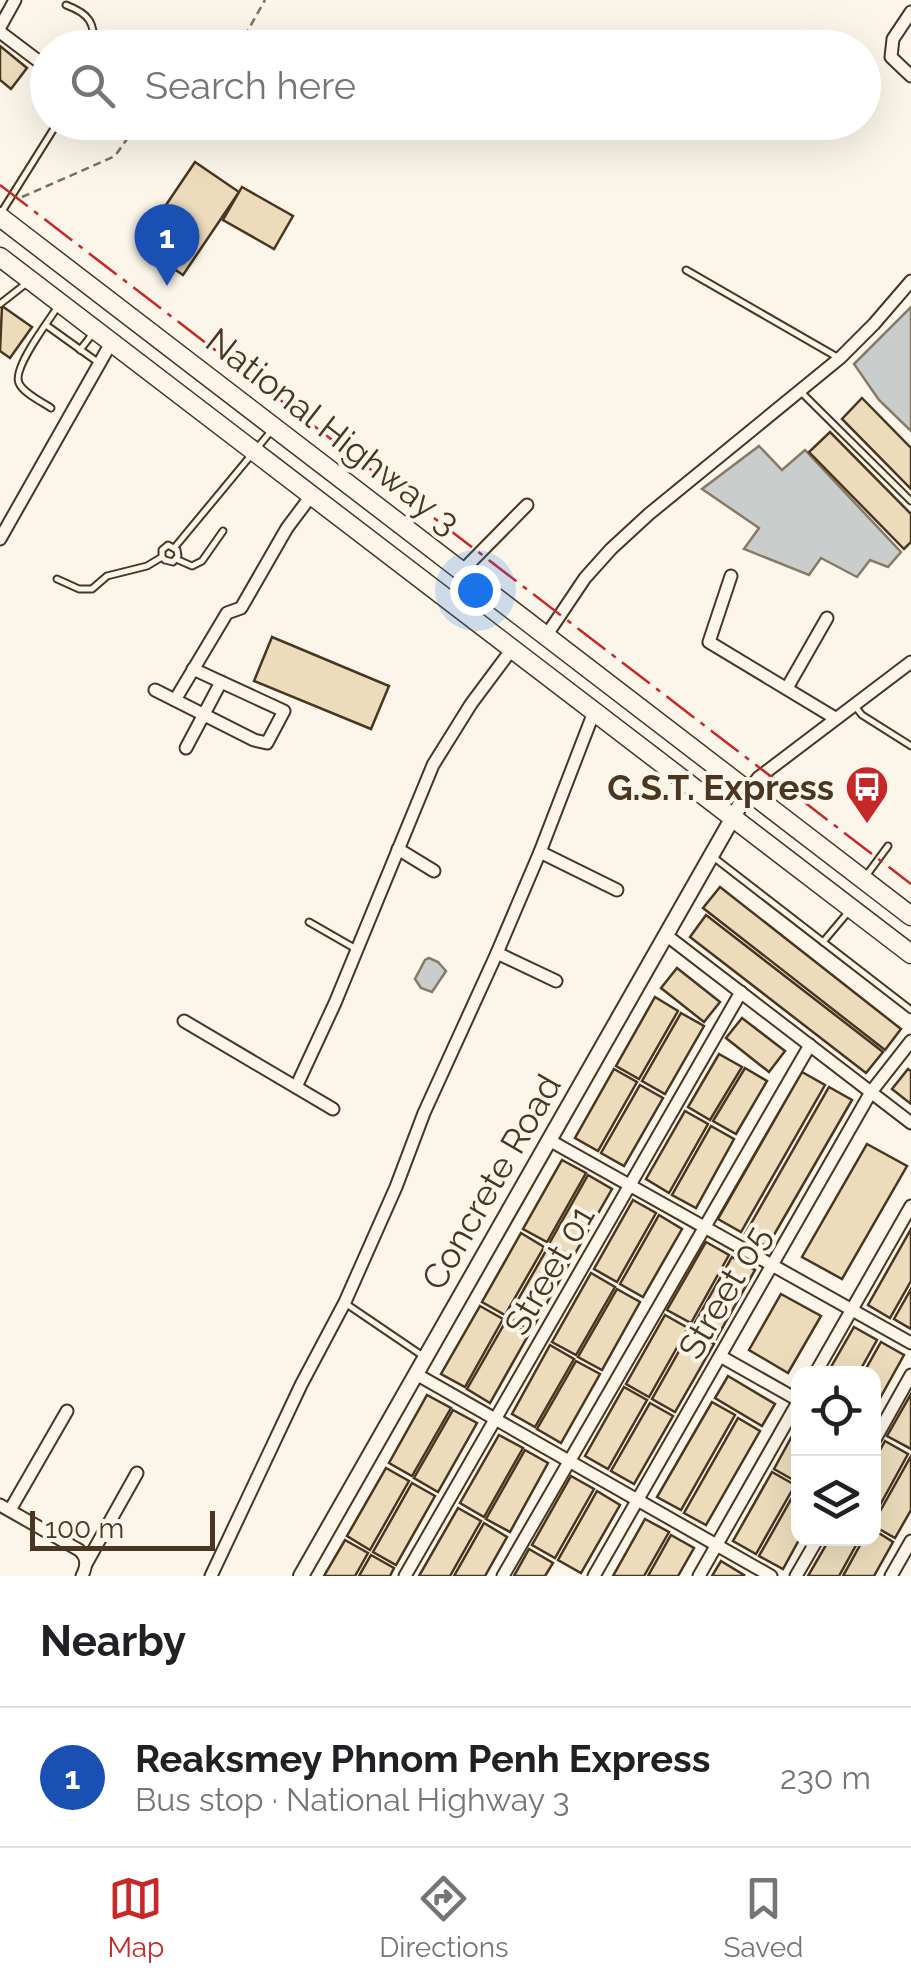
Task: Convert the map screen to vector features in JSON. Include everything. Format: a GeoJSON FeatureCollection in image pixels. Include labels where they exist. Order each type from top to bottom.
{"type":"FeatureCollection","features":[{"type":"Feature","properties":{"kind":"highway","name":"National Highway 3"},"geometry":{"type":"LineString","coordinates":[[3,212],[274,427],[911,916]]}},
{"type":"Feature","properties":{"kind":"highway","name":"National Highway 3"},"geometry":{"type":"LineString","coordinates":[[0,258],[911,954]]}},
{"type":"Feature","properties":{"kind":"street"},"geometry":{"type":"LineString","coordinates":[[15,0],[0,30],[30,55]]}},
{"type":"Feature","properties":{"kind":"street"},"geometry":{"type":"LineString","coordinates":[[911,12],[893,39],[892,57],[911,76]]}},
{"type":"Feature","properties":{"kind":"street"},"geometry":{"type":"LineString","coordinates":[[546,636],[585,578],[611,549],[840,358],[911,281]]}},
{"type":"Feature","properties":{"kind":"street"},"geometry":{"type":"LineString","coordinates":[[0,539],[111,342]]}},
{"type":"Feature","properties":{"kind":"street"},"geometry":{"type":"LineString","coordinates":[[174,700],[227,612],[241,608],[287,528],[312,496]]}},
{"type":"Feature","properties":{"kind":"street"},"geometry":{"type":"LineString","coordinates":[[462,572],[527,505]]}},
{"type":"Feature","properties":{"kind":"street"},"geometry":{"type":"LineString","coordinates":[[731,576],[709,642],[835,718]]}},
{"type":"Feature","properties":{"kind":"street"},"geometry":{"type":"LineString","coordinates":[[786,688],[827,618]]}},
{"type":"Feature","properties":{"kind":"street"},"geometry":{"type":"LineString","coordinates":[[296,1087],[335,1003],[433,765],[512,649]]}},
{"type":"Feature","properties":{"kind":"street"},"geometry":{"type":"LineString","coordinates":[[748,791],[758,778],[911,662]]}},
{"type":"Feature","properties":{"kind":"street"},"geometry":{"type":"LineString","coordinates":[[155,690],[254,740],[268,743],[284,711],[193,669]]}},
{"type":"Feature","properties":{"kind":"street"},"geometry":{"type":"LineString","coordinates":[[186,748],[221,682]]}},
{"type":"Feature","properties":{"kind":"street"},"geometry":{"type":"LineString","coordinates":[[211,1576],[396,1188],[424,1113],[540,852],[594,712]]}},
{"type":"Feature","properties":{"kind":"street","name":"Concrete Road"},"geometry":{"type":"LineString","coordinates":[[301,1576],[748,791]]}},
{"type":"Feature","properties":{"kind":"street"},"geometry":{"type":"LineString","coordinates":[[398,849],[434,871]]}},
{"type":"Feature","properties":{"kind":"street"},"geometry":{"type":"LineString","coordinates":[[540,852],[617,890]]}},
{"type":"Feature","properties":{"kind":"street"},"geometry":{"type":"LineString","coordinates":[[666,935],[911,1122]]}},
{"type":"Feature","properties":{"kind":"street"},"geometry":{"type":"LineString","coordinates":[[497,952],[556,981]]}},
{"type":"Feature","properties":{"kind":"street","name":"Street 01"},"geometry":{"type":"LineString","coordinates":[[405,1576],[740,992]]}},
{"type":"Feature","properties":{"kind":"street"},"geometry":{"type":"LineString","coordinates":[[184,1022],[333,1110]]}},
{"type":"Feature","properties":{"kind":"street","name":"Street 05"},"geometry":{"type":"LineString","coordinates":[[594,1576],[871,1092],[911,1041]]}},
{"type":"Feature","properties":{"kind":"street"},"geometry":{"type":"LineString","coordinates":[[503,1576],[810,1045]]}},
{"type":"Feature","properties":{"kind":"street"},"geometry":{"type":"LineString","coordinates":[[549,1140],[911,1343]]}},
{"type":"Feature","properties":{"kind":"street"},"geometry":{"type":"LineString","coordinates":[[820,1366],[911,1206]]}},
{"type":"Feature","properties":{"kind":"street"},"geometry":{"type":"LineString","coordinates":[[720,1356],[791,1397]]}},
{"type":"Feature","properties":{"kind":"street"},"geometry":{"type":"LineString","coordinates":[[416,1374],[771,1576]]}},
{"type":"Feature","properties":{"kind":"street"},"geometry":{"type":"LineString","coordinates":[[881,1429],[911,1375]]}},
{"type":"Feature","properties":{"kind":"street"},"geometry":{"type":"LineString","coordinates":[[68,1411],[5,1508],[80,1550],[85,1555],[84,1570]]}},
{"type":"Feature","properties":{"kind":"street"},"geometry":{"type":"LineString","coordinates":[[699,1576],[791,1413]]}},
{"type":"Feature","properties":{"kind":"street"},"geometry":{"type":"LineString","coordinates":[[84,1570],[137,1473]]}},
{"type":"Feature","properties":{"kind":"street"},"geometry":{"type":"LineString","coordinates":[[891,1576],[911,1541]]}},
{"type":"Feature","properties":{"kind":"street"},"geometry":{"type":"LineString","coordinates":[[796,1576],[813,1546]]}},
{"type":"Feature","properties":{"kind":"lane"},"geometry":{"type":"LineString","coordinates":[[66,5],[82,11],[93,30]]}},
{"type":"Feature","properties":{"kind":"lane"},"geometry":{"type":"LineString","coordinates":[[3,212],[47,140]]}},
{"type":"Feature","properties":{"kind":"lane"},"geometry":{"type":"LineString","coordinates":[[686,270],[840,358]]}},
{"type":"Feature","properties":{"kind":"lane"},"geometry":{"type":"LineString","coordinates":[[0,304],[30,281]]}},
{"type":"Feature","properties":{"kind":"lane"},"geometry":{"type":"LineString","coordinates":[[51,408],[20,388],[17,380],[20,366],[60,304]]}},
{"type":"Feature","properties":{"kind":"lane"},"geometry":{"type":"LineString","coordinates":[[46,325],[99,363]]}},
{"type":"Feature","properties":{"kind":"lane"},"geometry":{"type":"LineString","coordinates":[[80,350],[95,330]]}},
{"type":"Feature","properties":{"kind":"lane"},"geometry":{"type":"LineString","coordinates":[[801,392],[911,501]]}},
{"type":"Feature","properties":{"kind":"lane"},"geometry":{"type":"LineString","coordinates":[[57,579],[79,589],[92,588],[107,576],[147,566],[162,557],[164,547],[175,547],[274,427]]}},
{"type":"Feature","properties":{"kind":"lane"},"geometry":{"type":"LineString","coordinates":[[162,557],[168,562],[176,559],[192,566],[202,561],[222,531]]}},
{"type":"Feature","properties":{"kind":"lane"},"geometry":{"type":"LineString","coordinates":[[175,547],[176,559]]}},
{"type":"Feature","properties":{"kind":"lane"},"geometry":{"type":"LineString","coordinates":[[854,705],[862,715],[911,746]]}},
{"type":"Feature","properties":{"kind":"lane"},"geometry":{"type":"LineString","coordinates":[[863,880],[888,846]]}},
{"type":"Feature","properties":{"kind":"lane"},"geometry":{"type":"LineString","coordinates":[[711,856],[911,1010]]}},
{"type":"Feature","properties":{"kind":"lane"},"geometry":{"type":"LineString","coordinates":[[823,942],[851,908]]}},
{"type":"Feature","properties":{"kind":"lane"},"geometry":{"type":"LineString","coordinates":[[308,922],[356,949]]}},
{"type":"Feature","properties":{"kind":"lane"},"geometry":{"type":"LineString","coordinates":[[344,1302],[426,1358]]}},
{"type":"Feature","properties":{"kind":"path"},"geometry":{"type":"LineString","coordinates":[[248,30],[265,0]]}},
{"type":"Feature","properties":{"kind":"path"},"geometry":{"type":"LineString","coordinates":[[3,212],[115,156],[126,140]]}},
{"type":"Feature","properties":{"kind":"shaded area"},"geometry":{"type":"Polygon","coordinates":[[[911,307],[911,431],[879,400],[854,364],[911,307]]]}},
{"type":"Feature","properties":{"kind":"shaded area"},"geometry":{"type":"Polygon","coordinates":[[[759,446],[782,470],[805,450],[901,552],[888,567],[870,560],[857,577],[821,558],[809,575],[744,549],[759,528],[702,489],[759,446]]]}},
{"type":"Feature","properties":{"kind":"shaded area"},"geometry":{"type":"Polygon","coordinates":[[[429,958],[446,971],[432,992],[421,988],[415,979],[429,958]]]}},
{"type":"Feature","properties":{"kind":"building"},"geometry":{"type":"Polygon","coordinates":[[[0,46],[27,68],[11,89],[0,80],[0,46]]]}},
{"type":"Feature","properties":{"kind":"building"},"geometry":{"type":"Polygon","coordinates":[[[195,162],[239,192],[183,275],[139,245],[195,162]]]}},
{"type":"Feature","properties":{"kind":"building"},"geometry":{"type":"Polygon","coordinates":[[[242,187],[293,216],[274,249],[223,220],[242,187]]]}},
{"type":"Feature","properties":{"kind":"building"},"geometry":{"type":"Polygon","coordinates":[[[2,306],[32,327],[10,358],[0,351],[2,306]]]}},
{"type":"Feature","properties":{"kind":"building"},"geometry":{"type":"Polygon","coordinates":[[[862,398],[911,448],[911,489],[842,419],[862,398]]]}},
{"type":"Feature","properties":{"kind":"building"},"geometry":{"type":"Polygon","coordinates":[[[830,432],[911,514],[911,542],[904,549],[809,452],[830,432]]]}},
{"type":"Feature","properties":{"kind":"building"},"geometry":{"type":"Polygon","coordinates":[[[272,637],[389,686],[371,729],[254,681],[272,637]]]}},
{"type":"Feature","properties":{"kind":"building"},"geometry":{"type":"Polygon","coordinates":[[[720,887],[901,1029],[885,1050],[703,908],[720,887]]]}},
{"type":"Feature","properties":{"kind":"building"},"geometry":{"type":"Polygon","coordinates":[[[706,915],[883,1052],[866,1073],[690,937],[706,915]]]}},
{"type":"Feature","properties":{"kind":"building"},"geometry":{"type":"Polygon","coordinates":[[[677,968],[720,1002],[704,1022],[661,988],[677,968]]]}},
{"type":"Feature","properties":{"kind":"building"},"geometry":{"type":"Polygon","coordinates":[[[655,997],[678,1011],[639,1079],[616,1066],[655,997]]]}},
{"type":"Feature","properties":{"kind":"building"},"geometry":{"type":"Polygon","coordinates":[[[681,1013],[704,1026],[665,1094],[642,1081],[681,1013]]]}},
{"type":"Feature","properties":{"kind":"building"},"geometry":{"type":"Polygon","coordinates":[[[742,1018],[785,1051],[769,1072],[726,1038],[742,1018]]]}},
{"type":"Feature","properties":{"kind":"building"},"geometry":{"type":"Polygon","coordinates":[[[719,1054],[742,1067],[710,1120],[688,1107],[719,1054]]]}},
{"type":"Feature","properties":{"kind":"building"},"geometry":{"type":"Polygon","coordinates":[[[745,1068],[767,1081],[736,1134],[713,1121],[745,1068]]]}},
{"type":"Feature","properties":{"kind":"building"},"geometry":{"type":"Polygon","coordinates":[[[614,1069],[637,1082],[598,1151],[575,1138],[614,1069]]]}},
{"type":"Feature","properties":{"kind":"building"},"geometry":{"type":"Polygon","coordinates":[[[908,1069],[911,1071],[911,1104],[892,1089],[908,1069]]]}},
{"type":"Feature","properties":{"kind":"building"},"geometry":{"type":"Polygon","coordinates":[[[802,1072],[825,1085],[741,1232],[718,1219],[802,1072]]]}},
{"type":"Feature","properties":{"kind":"building"},"geometry":{"type":"Polygon","coordinates":[[[640,1085],[663,1098],[624,1166],[601,1153],[640,1085]]]}},
{"type":"Feature","properties":{"kind":"building"},"geometry":{"type":"Polygon","coordinates":[[[829,1087],[852,1100],[767,1247],[745,1234],[829,1087]]]}},
{"type":"Feature","properties":{"kind":"building"},"geometry":{"type":"Polygon","coordinates":[[[685,1111],[708,1124],[669,1193],[646,1179],[685,1111]]]}},
{"type":"Feature","properties":{"kind":"building"},"geometry":{"type":"Polygon","coordinates":[[[711,1126],[734,1139],[696,1208],[672,1195],[711,1126]]]}},
{"type":"Feature","properties":{"kind":"building"},"geometry":{"type":"Polygon","coordinates":[[[867,1144],[907,1166],[842,1279],[802,1257],[867,1144]]]}},
{"type":"Feature","properties":{"kind":"building"},"geometry":{"type":"Polygon","coordinates":[[[562,1160],[586,1173],[547,1242],[523,1229],[562,1160]]]}},
{"type":"Feature","properties":{"kind":"building"},"geometry":{"type":"Polygon","coordinates":[[[588,1175],[612,1189],[573,1257],[549,1244],[588,1175]]]}},
{"type":"Feature","properties":{"kind":"building"},"geometry":{"type":"Polygon","coordinates":[[[633,1200],[656,1213],[617,1282],[594,1269],[633,1200]]]}},
{"type":"Feature","properties":{"kind":"building"},"geometry":{"type":"Polygon","coordinates":[[[659,1215],[682,1229],[643,1297],[620,1284],[659,1215]]]}},
{"type":"Feature","properties":{"kind":"building"},"geometry":{"type":"Polygon","coordinates":[[[911,1229],[911,1281],[890,1318],[868,1305],[911,1229]]]}},
{"type":"Feature","properties":{"kind":"building"},"geometry":{"type":"Polygon","coordinates":[[[521,1233],[544,1247],[505,1315],[482,1302],[521,1233]]]}},
{"type":"Feature","properties":{"kind":"building"},"geometry":{"type":"Polygon","coordinates":[[[706,1242],[729,1255],[691,1323],[667,1310],[706,1242]]]}},
{"type":"Feature","properties":{"kind":"building"},"geometry":{"type":"Polygon","coordinates":[[[547,1249],[570,1262],[531,1331],[508,1317],[547,1249]]]}},
{"type":"Feature","properties":{"kind":"building"},"geometry":{"type":"Polygon","coordinates":[[[732,1257],[755,1270],[716,1339],[693,1326],[732,1257]]]}},
{"type":"Feature","properties":{"kind":"building"},"geometry":{"type":"Polygon","coordinates":[[[591,1273],[615,1287],[576,1355],[552,1342],[591,1273]]]}},
{"type":"Feature","properties":{"kind":"building"},"geometry":{"type":"Polygon","coordinates":[[[617,1289],[640,1302],[602,1370],[578,1357],[617,1289]]]}},
{"type":"Feature","properties":{"kind":"building"},"geometry":{"type":"Polygon","coordinates":[[[911,1289],[911,1329],[894,1319],[911,1289]]]}},
{"type":"Feature","properties":{"kind":"building"},"geometry":{"type":"Polygon","coordinates":[[[781,1294],[821,1316],[788,1373],[749,1350],[781,1294]]]}},
{"type":"Feature","properties":{"kind":"building"},"geometry":{"type":"Polygon","coordinates":[[[480,1306],[503,1319],[465,1387],[441,1374],[480,1306]]]}},
{"type":"Feature","properties":{"kind":"building"},"geometry":{"type":"Polygon","coordinates":[[[665,1315],[688,1328],[649,1397],[626,1384],[665,1315]]]}},
{"type":"Feature","properties":{"kind":"building"},"geometry":{"type":"Polygon","coordinates":[[[506,1321],[529,1334],[490,1403],[467,1389],[506,1321]]]}},
{"type":"Feature","properties":{"kind":"building"},"geometry":{"type":"Polygon","coordinates":[[[854,1327],[877,1340],[862,1366],[832,1366],[854,1327]]]}},
{"type":"Feature","properties":{"kind":"building"},"geometry":{"type":"Polygon","coordinates":[[[691,1330],[714,1344],[675,1412],[652,1399],[691,1330]]]}},
{"type":"Feature","properties":{"kind":"building"},"geometry":{"type":"Polygon","coordinates":[[[881,1342],[904,1355],[881,1396],[881,1366],[868,1366],[881,1342]]]}},
{"type":"Feature","properties":{"kind":"building"},"geometry":{"type":"Polygon","coordinates":[[[550,1345],[574,1359],[535,1427],[512,1414],[550,1345]]]}},
{"type":"Feature","properties":{"kind":"building"},"geometry":{"type":"Polygon","coordinates":[[[576,1361],[600,1374],[561,1443],[537,1429],[576,1361]]]}},
{"type":"Feature","properties":{"kind":"building"},"geometry":{"type":"Polygon","coordinates":[[[728,1376],[775,1404],[762,1426],[715,1398],[728,1376]]]}},
{"type":"Feature","properties":{"kind":"building"},"geometry":{"type":"Polygon","coordinates":[[[624,1387],[647,1400],[608,1469],[585,1456],[624,1387]]]}},
{"type":"Feature","properties":{"kind":"building"},"geometry":{"type":"Polygon","coordinates":[[[911,1394],[911,1449],[887,1436],[911,1394]]]}},
{"type":"Feature","properties":{"kind":"building"},"geometry":{"type":"Polygon","coordinates":[[[427,1395],[451,1408],[412,1476],[389,1463],[427,1395]]]}},
{"type":"Feature","properties":{"kind":"building"},"geometry":{"type":"Polygon","coordinates":[[[712,1402],[735,1415],[681,1510],[657,1497],[712,1402]]]}},
{"type":"Feature","properties":{"kind":"building"},"geometry":{"type":"Polygon","coordinates":[[[650,1403],[673,1416],[634,1484],[611,1471],[650,1403]]]}},
{"type":"Feature","properties":{"kind":"building"},"geometry":{"type":"Polygon","coordinates":[[[453,1410],[477,1423],[438,1492],[414,1478],[453,1410]]]}},
{"type":"Feature","properties":{"kind":"building"},"geometry":{"type":"Polygon","coordinates":[[[738,1418],[760,1431],[706,1525],[684,1513],[738,1418]]]}},
{"type":"Feature","properties":{"kind":"building"},"geometry":{"type":"Polygon","coordinates":[[[499,1435],[523,1448],[484,1517],[460,1503],[499,1435]]]}},
{"type":"Feature","properties":{"kind":"building"},"geometry":{"type":"Polygon","coordinates":[[[791,1438],[791,1479],[774,1469],[791,1438]]]}},
{"type":"Feature","properties":{"kind":"building"},"geometry":{"type":"Polygon","coordinates":[[[885,1441],[908,1454],[881,1503],[881,1456],[885,1441]]]}},
{"type":"Feature","properties":{"kind":"building"},"geometry":{"type":"Polygon","coordinates":[[[525,1450],[548,1463],[510,1532],[486,1519],[525,1450]]]}},
{"type":"Feature","properties":{"kind":"building"},"geometry":{"type":"Polygon","coordinates":[[[911,1456],[911,1510],[895,1538],[881,1530],[881,1510],[911,1456]]]}},
{"type":"Feature","properties":{"kind":"building"},"geometry":{"type":"Polygon","coordinates":[[[386,1468],[409,1481],[370,1550],[347,1536],[386,1468]]]}},
{"type":"Feature","properties":{"kind":"building"},"geometry":{"type":"Polygon","coordinates":[[[772,1472],[791,1483],[791,1492],[756,1554],[733,1541],[772,1472]]]}},
{"type":"Feature","properties":{"kind":"building"},"geometry":{"type":"Polygon","coordinates":[[[571,1476],[594,1489],[555,1558],[532,1545],[571,1476]]]}},
{"type":"Feature","properties":{"kind":"building"},"geometry":{"type":"Polygon","coordinates":[[[412,1483],[435,1496],[396,1565],[373,1552],[412,1483]]]}},
{"type":"Feature","properties":{"kind":"building"},"geometry":{"type":"Polygon","coordinates":[[[597,1491],[620,1505],[581,1573],[558,1560],[597,1491]]]}},
{"type":"Feature","properties":{"kind":"building"},"geometry":{"type":"Polygon","coordinates":[[[791,1499],[791,1546],[796,1546],[783,1569],[759,1556],[791,1499]]]}},
{"type":"Feature","properties":{"kind":"building"},"geometry":{"type":"Polygon","coordinates":[[[458,1508],[481,1521],[450,1576],[419,1576],[458,1508]]]}},
{"type":"Feature","properties":{"kind":"building"},"geometry":{"type":"Polygon","coordinates":[[[645,1519],[669,1532],[644,1576],[613,1576],[645,1519]]]}},
{"type":"Feature","properties":{"kind":"building"},"geometry":{"type":"Polygon","coordinates":[[[484,1523],[507,1537],[485,1576],[454,1576],[484,1523]]]}},
{"type":"Feature","properties":{"kind":"building"},"geometry":{"type":"Polygon","coordinates":[[[881,1534],[893,1542],[874,1576],[843,1576],[860,1546],[881,1546],[881,1534]]]}},
{"type":"Feature","properties":{"kind":"building"},"geometry":{"type":"Polygon","coordinates":[[[671,1535],[694,1548],[678,1576],[648,1576],[671,1535]]]}},
{"type":"Feature","properties":{"kind":"building"},"geometry":{"type":"Polygon","coordinates":[[[345,1540],[368,1553],[355,1576],[324,1576],[345,1540]]]}},
{"type":"Feature","properties":{"kind":"building"},"geometry":{"type":"Polygon","coordinates":[[[825,1546],[856,1546],[839,1576],[808,1576],[825,1546]]]}},
{"type":"Feature","properties":{"kind":"building"},"geometry":{"type":"Polygon","coordinates":[[[529,1549],[553,1563],[545,1576],[514,1576],[529,1549]]]}},
{"type":"Feature","properties":{"kind":"building"},"geometry":{"type":"Polygon","coordinates":[[[371,1555],[394,1568],[390,1576],[359,1576],[371,1555]]]}},
{"type":"Feature","properties":{"kind":"building"},"geometry":{"type":"Polygon","coordinates":[[[721,1561],[744,1575],[712,1576],[721,1561]]]}},
{"type":"Feature","properties":{"kind":"power"},"geometry":{"type":"LineString","coordinates":[[0,185],[911,884]]}},
{"type":"Feature","properties":{"kind":"place","name":"Reaksmey Phnom Penh Express"},"geometry":{"type":"Point","coordinates":[167,286]}},
{"type":"Feature","properties":{"kind":"place","name":"G.S.T. Express"},"geometry":{"type":"Point","coordinates":[867,825]}}]}
